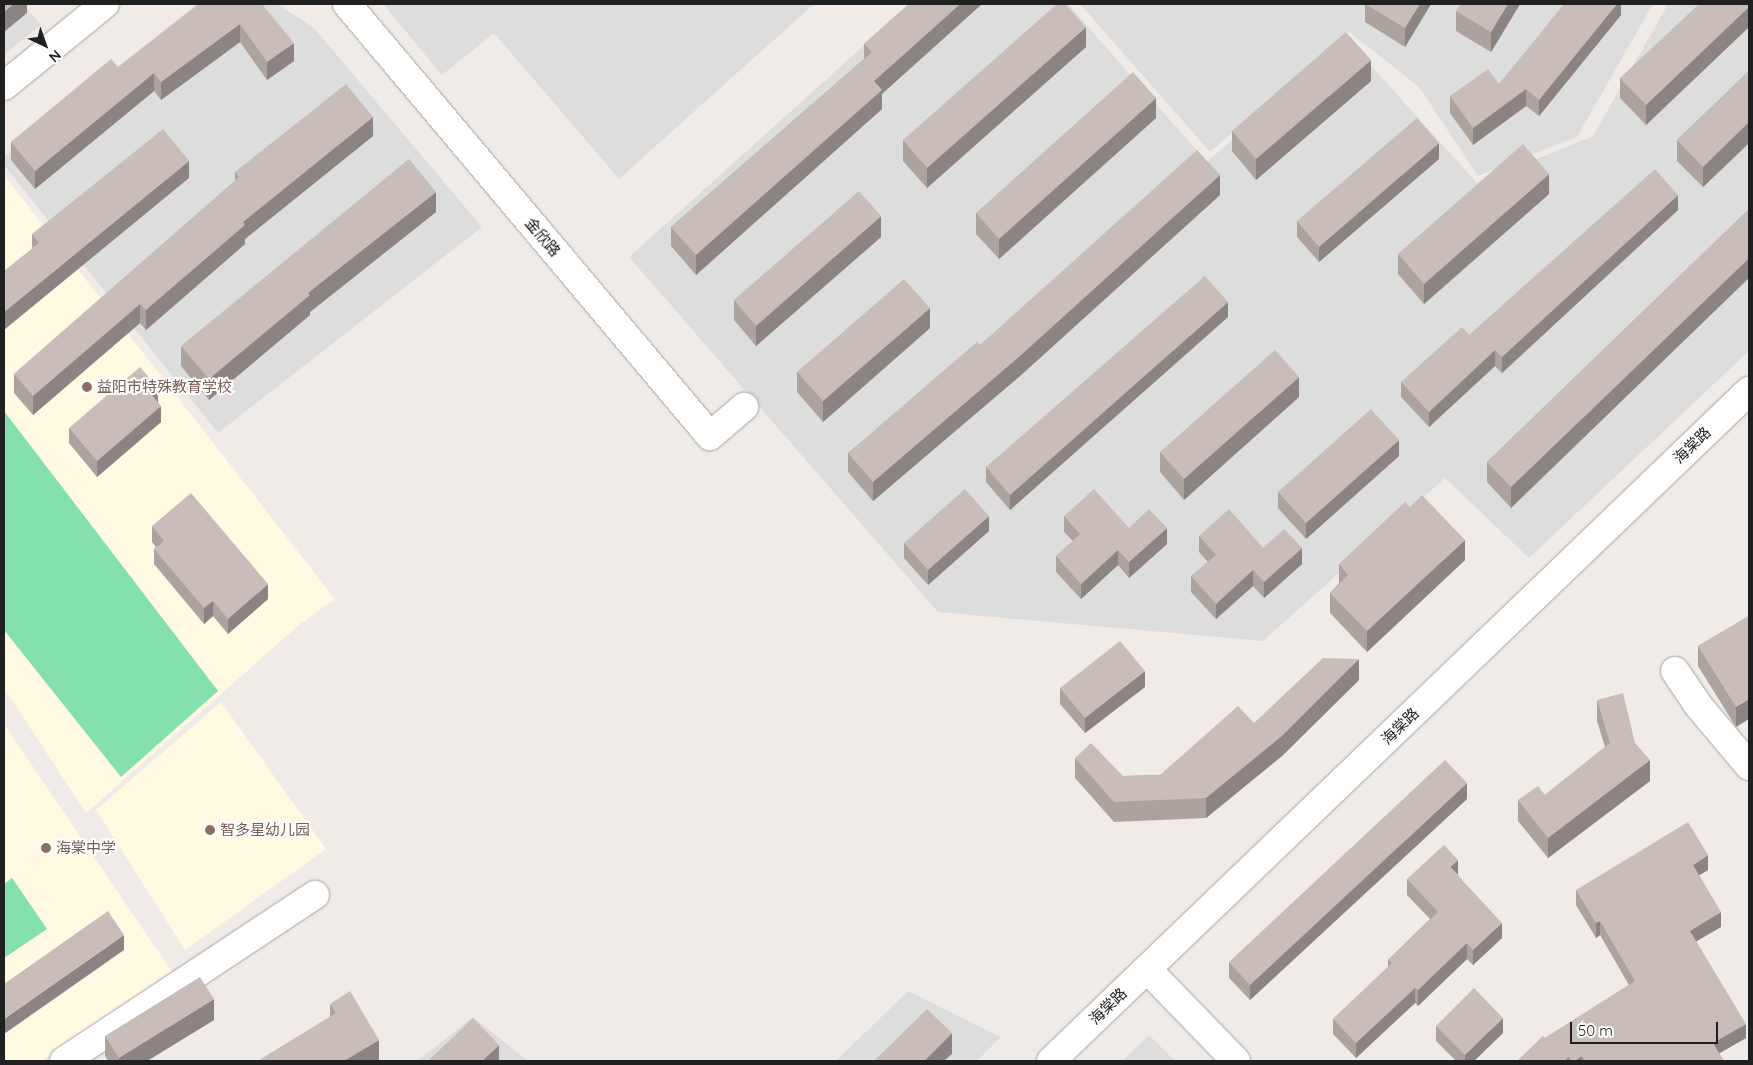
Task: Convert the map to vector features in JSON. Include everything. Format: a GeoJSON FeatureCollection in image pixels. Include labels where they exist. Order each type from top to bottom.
{"type":"FeatureCollection","features":[{"type":"Feature","properties":{"kind":"street"},"geometry":{"type":"LineString","coordinates":[[4,86],[105,4]]}},
{"type":"Feature","properties":{"kind":"street","name":"金欣路"},"geometry":{"type":"LineString","coordinates":[[347,4],[710,436],[744,407]]}},
{"type":"Feature","properties":{"kind":"street","name":"海棠路"},"geometry":{"type":"LineString","coordinates":[[1051,1061],[1749,391]]}},
{"type":"Feature","properties":{"kind":"street"},"geometry":{"type":"LineString","coordinates":[[1676,671],[1697,704],[1749,766]]}},
{"type":"Feature","properties":{"kind":"street"},"geometry":{"type":"LineString","coordinates":[[64,1061],[315,895]]}},
{"type":"Feature","properties":{"kind":"street"},"geometry":{"type":"LineString","coordinates":[[1148,968],[1236,1061]]}},
{"type":"Feature","properties":{"kind":"shaded area"},"geometry":{"type":"Polygon","coordinates":[[[4,4],[23,4],[41,25],[4,55],[4,4]]]}},
{"type":"Feature","properties":{"kind":"shaded area"},"geometry":{"type":"Polygon","coordinates":[[[197,4],[277,4],[314,28],[482,227],[218,433],[4,165],[4,157],[197,4]]]}},
{"type":"Feature","properties":{"kind":"shaded area"},"geometry":{"type":"Polygon","coordinates":[[[383,4],[814,4],[619,179],[494,33],[442,75],[383,4]]]}},
{"type":"Feature","properties":{"kind":"shaded area"},"geometry":{"type":"Polygon","coordinates":[[[910,4],[1068,4],[1207,162],[1346,38],[1477,183],[1593,136],[1668,4],[1749,4],[1749,351],[1529,558],[1445,478],[1263,641],[938,612],[629,257],[910,4]]]}},
{"type":"Feature","properties":{"kind":"shaded area"},"geometry":{"type":"Polygon","coordinates":[[[1080,4],[1653,4],[1577,137],[1478,176],[1419,87],[1348,31],[1210,152],[1080,4]]]}},
{"type":"Feature","properties":{"kind":"shaded area","name":"益阳市特殊教育学校"},"geometry":{"type":"Polygon","coordinates":[[[4,175],[335,599],[299,625],[86,813],[4,688],[4,175]]]}},
{"type":"Feature","properties":{"kind":"shaded area","name":"智多星幼儿园"},"geometry":{"type":"Polygon","coordinates":[[[221,702],[326,849],[185,950],[96,810],[221,702]]]}},
{"type":"Feature","properties":{"kind":"shaded area","name":"海棠中学"},"geometry":{"type":"Polygon","coordinates":[[[4,724],[172,972],[41,1061],[4,1061],[4,724]]]}},
{"type":"Feature","properties":{"kind":"shaded area"},"geometry":{"type":"Polygon","coordinates":[[[908,991],[1001,1037],[977,1061],[836,1061],[908,991]]]}},
{"type":"Feature","properties":{"kind":"shaded area"},"geometry":{"type":"Polygon","coordinates":[[[473,1017],[528,1061],[417,1061],[473,1017]]]}},
{"type":"Feature","properties":{"kind":"shaded area"},"geometry":{"type":"Polygon","coordinates":[[[1149,1035],[1175,1061],[1122,1061],[1149,1035]]]}},
{"type":"Feature","properties":{"kind":"green space"},"geometry":{"type":"Polygon","coordinates":[[[4,411],[218,691],[121,777],[4,630],[4,411]]]}},
{"type":"Feature","properties":{"kind":"green space"},"geometry":{"type":"Polygon","coordinates":[[[12,878],[47,929],[4,958],[4,884],[12,878]]]}},
{"type":"Feature","properties":{"kind":"building"},"geometry":{"type":"Polygon","coordinates":[[[4,4],[13,4],[4,12],[4,4]]]}},
{"type":"Feature","properties":{"kind":"building"},"geometry":{"type":"Polygon","coordinates":[[[199,4],[262,4],[294,43],[267,62],[240,24],[161,82],[154,73],[35,171],[11,142],[111,59],[118,67],[199,4]]]}},
{"type":"Feature","properties":{"kind":"building"},"geometry":{"type":"Polygon","coordinates":[[[909,4],[960,4],[874,81],[882,90],[696,255],[671,227],[872,52],[864,44],[909,4]]]}},
{"type":"Feature","properties":{"kind":"building"},"geometry":{"type":"Polygon","coordinates":[[[1057,4],[1065,4],[1086,27],[927,168],[903,140],[1057,4]]]}},
{"type":"Feature","properties":{"kind":"building"},"geometry":{"type":"Polygon","coordinates":[[[1365,4],[1420,4],[1405,28],[1365,4]]]}},
{"type":"Feature","properties":{"kind":"building"},"geometry":{"type":"Polygon","coordinates":[[[1460,4],[1508,4],[1491,32],[1456,11],[1460,4]]]}},
{"type":"Feature","properties":{"kind":"building"},"geometry":{"type":"Polygon","coordinates":[[[1564,4],[1617,4],[1539,100],[1526,89],[1473,128],[1450,96],[1488,69],[1499,84],[1564,4]]]}},
{"type":"Feature","properties":{"kind":"building"},"geometry":{"type":"Polygon","coordinates":[[[1699,4],[1749,4],[1749,7],[1646,105],[1620,78],[1699,4]]]}},
{"type":"Feature","properties":{"kind":"building"},"geometry":{"type":"Polygon","coordinates":[[[1346,32],[1371,60],[1256,159],[1232,131],[1346,32]]]}},
{"type":"Feature","properties":{"kind":"building"},"geometry":{"type":"Polygon","coordinates":[[[1749,71],[1749,122],[1703,167],[1677,140],[1749,71]]]}},
{"type":"Feature","properties":{"kind":"building"},"geometry":{"type":"Polygon","coordinates":[[[1133,72],[1156,98],[999,239],[976,213],[1133,72]]]}},
{"type":"Feature","properties":{"kind":"building"},"geometry":{"type":"Polygon","coordinates":[[[346,84],[373,117],[243,222],[245,225],[146,310],[140,304],[33,396],[14,374],[239,177],[235,172],[346,84]]]}},
{"type":"Feature","properties":{"kind":"building"},"geometry":{"type":"Polygon","coordinates":[[[1417,118],[1439,143],[1319,247],[1297,221],[1417,118]]]}},
{"type":"Feature","properties":{"kind":"building"},"geometry":{"type":"Polygon","coordinates":[[[163,129],[189,161],[4,312],[4,271],[39,243],[32,234],[163,129]]]}},
{"type":"Feature","properties":{"kind":"building"},"geometry":{"type":"Polygon","coordinates":[[[1523,144],[1549,174],[1424,284],[1398,254],[1523,144]]]}},
{"type":"Feature","properties":{"kind":"building"},"geometry":{"type":"Polygon","coordinates":[[[1197,150],[1220,175],[1020,356],[873,482],[848,453],[977,342],[980,345],[1197,150]]]}},
{"type":"Feature","properties":{"kind":"building"},"geometry":{"type":"Polygon","coordinates":[[[409,159],[436,192],[308,293],[310,295],[209,379],[181,346],[409,159]]]}},
{"type":"Feature","properties":{"kind":"building"},"geometry":{"type":"Polygon","coordinates":[[[1655,169],[1678,195],[1502,357],[1495,350],[1429,412],[1401,382],[1462,327],[1469,335],[1655,169]]]}},
{"type":"Feature","properties":{"kind":"building"},"geometry":{"type":"Polygon","coordinates":[[[859,191],[881,216],[756,326],[734,300],[859,191]]]}},
{"type":"Feature","properties":{"kind":"building"},"geometry":{"type":"Polygon","coordinates":[[[1749,209],[1749,258],[1511,487],[1487,462],[1749,209]]]}},
{"type":"Feature","properties":{"kind":"building"},"geometry":{"type":"Polygon","coordinates":[[[1205,276],[1228,302],[1010,495],[986,467],[1205,276]]]}},
{"type":"Feature","properties":{"kind":"building"},"geometry":{"type":"Polygon","coordinates":[[[904,279],[930,308],[823,401],[797,372],[904,279]]]}},
{"type":"Feature","properties":{"kind":"building"},"geometry":{"type":"Polygon","coordinates":[[[1275,350],[1299,377],[1184,479],[1160,452],[1275,350]]]}},
{"type":"Feature","properties":{"kind":"building"},"geometry":{"type":"Polygon","coordinates":[[[140,367],[158,388],[151,394],[161,406],[97,461],[69,428],[140,367]]]}},
{"type":"Feature","properties":{"kind":"building"},"geometry":{"type":"Polygon","coordinates":[[[1371,409],[1399,440],[1306,523],[1278,492],[1371,409]]]}},
{"type":"Feature","properties":{"kind":"building"},"geometry":{"type":"Polygon","coordinates":[[[965,489],[989,516],[928,570],[904,543],[965,489]]]}},
{"type":"Feature","properties":{"kind":"building"},"geometry":{"type":"Polygon","coordinates":[[[1094,489],[1129,528],[1149,509],[1167,528],[1129,562],[1118,550],[1081,584],[1056,556],[1080,534],[1064,516],[1094,489]]]}},
{"type":"Feature","properties":{"kind":"building"},"geometry":{"type":"Polygon","coordinates":[[[191,493],[268,584],[228,619],[213,601],[204,608],[154,549],[164,541],[152,526],[191,493]]]}},
{"type":"Feature","properties":{"kind":"building"},"geometry":{"type":"Polygon","coordinates":[[[1422,495],[1465,540],[1367,631],[1330,593],[1348,575],[1339,564],[1405,502],[1410,507],[1422,495]]]}},
{"type":"Feature","properties":{"kind":"building"},"geometry":{"type":"Polygon","coordinates":[[[1229,509],[1263,548],[1284,529],[1302,548],[1264,582],[1253,570],[1216,604],[1191,576],[1216,555],[1199,536],[1229,509]]]}},
{"type":"Feature","properties":{"kind":"building"},"geometry":{"type":"Polygon","coordinates":[[[1749,616],[1749,699],[1736,707],[1698,646],[1749,616]]]}},
{"type":"Feature","properties":{"kind":"building"},"geometry":{"type":"Polygon","coordinates":[[[1120,641],[1145,671],[1085,718],[1060,688],[1120,641]]]}},
{"type":"Feature","properties":{"kind":"building"},"geometry":{"type":"Polygon","coordinates":[[[1323,658],[1359,659],[1282,736],[1206,798],[1114,802],[1075,758],[1091,743],[1123,776],[1160,775],[1238,706],[1254,723],[1323,658]]]}},
{"type":"Feature","properties":{"kind":"building"},"geometry":{"type":"Polygon","coordinates":[[[1623,693],[1635,743],[1650,760],[1548,838],[1518,800],[1538,786],[1545,795],[1610,743],[1597,700],[1623,693]]]}},
{"type":"Feature","properties":{"kind":"building"},"geometry":{"type":"Polygon","coordinates":[[[1445,760],[1467,783],[1250,985],[1229,962],[1445,760]]]}},
{"type":"Feature","properties":{"kind":"building"},"geometry":{"type":"Polygon","coordinates":[[[1688,822],[1708,855],[1693,865],[1721,912],[1690,931],[1746,1024],[1713,1043],[1724,1061],[1585,1061],[1582,1056],[1575,1061],[1572,1061],[1569,1057],[1564,1061],[1517,1061],[1543,1036],[1545,1038],[1635,981],[1600,921],[1596,923],[1576,890],[1688,822]]]}},
{"type":"Feature","properties":{"kind":"building"},"geometry":{"type":"Polygon","coordinates":[[[1444,845],[1458,860],[1450,867],[1502,923],[1473,950],[1467,943],[1418,990],[1415,988],[1356,1043],[1333,1019],[1392,963],[1388,960],[1438,912],[1407,879],[1444,845]]]}},
{"type":"Feature","properties":{"kind":"building"},"geometry":{"type":"Polygon","coordinates":[[[108,911],[124,935],[4,1019],[4,984],[108,911]]]}},
{"type":"Feature","properties":{"kind":"building"},"geometry":{"type":"Polygon","coordinates":[[[200,977],[214,999],[119,1058],[105,1036],[200,977]]]}},
{"type":"Feature","properties":{"kind":"building"},"geometry":{"type":"Polygon","coordinates":[[[1474,988],[1503,1018],[1465,1055],[1436,1026],[1474,988]]]}},
{"type":"Feature","properties":{"kind":"building"},"geometry":{"type":"Polygon","coordinates":[[[350,991],[379,1040],[344,1061],[258,1061],[336,1013],[330,1004],[350,991]]]}},
{"type":"Feature","properties":{"kind":"building"},"geometry":{"type":"Polygon","coordinates":[[[927,1009],[952,1033],[924,1061],[874,1061],[927,1009]]]}},
{"type":"Feature","properties":{"kind":"building"},"geometry":{"type":"Polygon","coordinates":[[[473,1018],[499,1045],[482,1061],[428,1061],[473,1018]]]}},
{"type":"Feature","properties":{"kind":"place","name":"益阳市特殊教育学校"},"geometry":{"type":"Point","coordinates":[87,387]}},
{"type":"Feature","properties":{"kind":"place","name":"智多星幼儿园"},"geometry":{"type":"Point","coordinates":[210,830]}},
{"type":"Feature","properties":{"kind":"place","name":"海棠中学"},"geometry":{"type":"Point","coordinates":[46,848]}}]}
